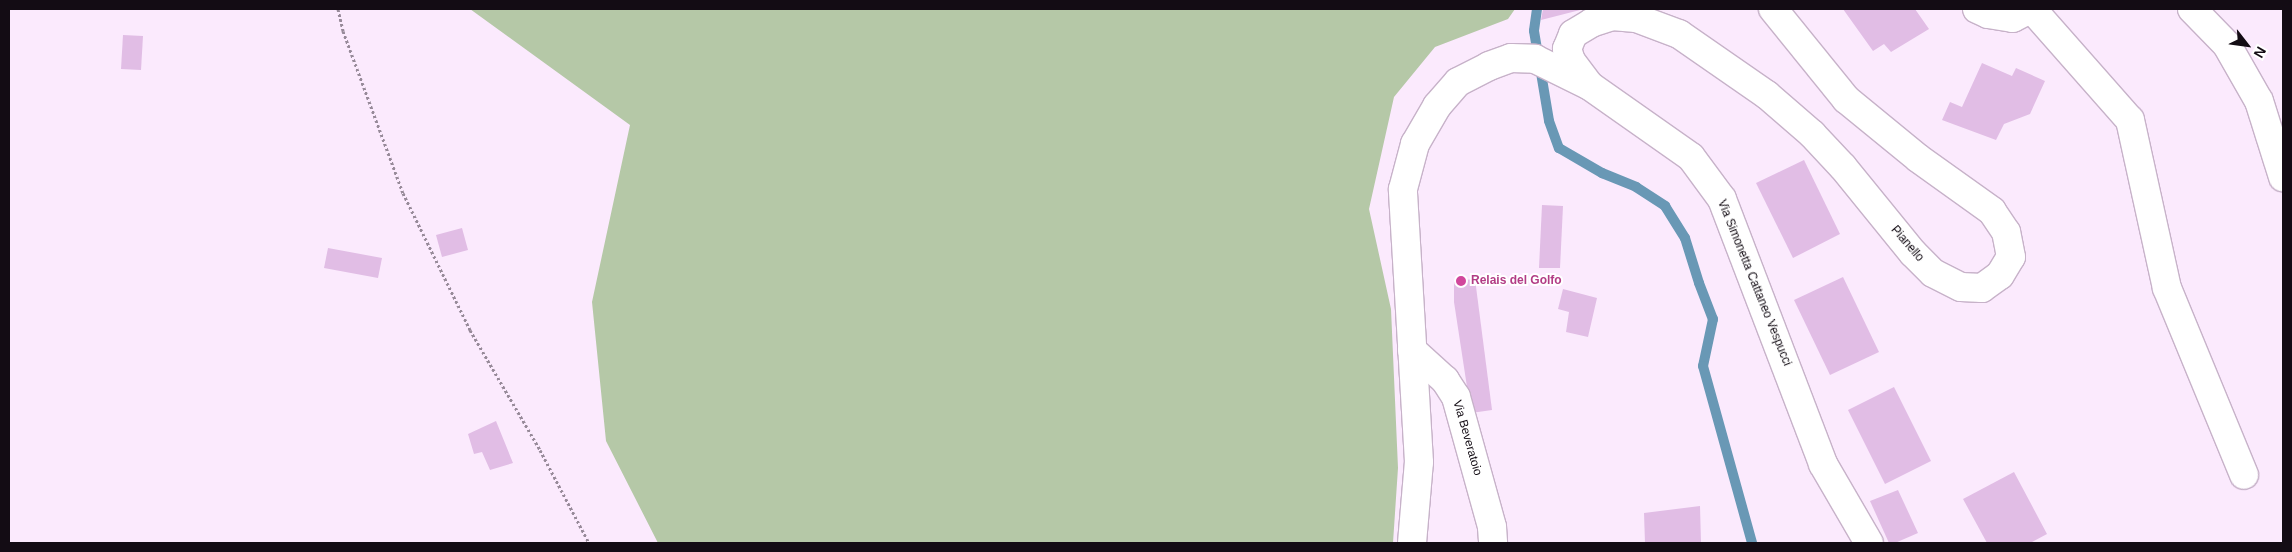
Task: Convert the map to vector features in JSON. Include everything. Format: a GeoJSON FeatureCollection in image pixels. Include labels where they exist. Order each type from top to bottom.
{"type":"FeatureCollection","features":[{"type":"Feature","properties":{"kind":"street","name":"Pianello"},"geometry":{"type":"LineString","coordinates":[[1590,86],[1571,60],[1567,49],[1573,34],[1591,23],[1612,16],[1636,18],[1679,34],[1768,95],[1812,134],[1843,167],[1913,253],[1933,273],[1961,287],[1982,288],[2000,275],[2011,256],[2006,232],[1992,211],[1918,158],[1846,99],[1773,9]]}},
{"type":"Feature","properties":{"kind":"street"},"geometry":{"type":"LineString","coordinates":[[1977,9],[1988,14],[2013,18],[2031,9],[2130,120],[2167,288],[2244,475]]}},
{"type":"Feature","properties":{"kind":"street"},"geometry":{"type":"LineString","coordinates":[[2192,9],[2227,45],[2259,101],[2283,177]]}},
{"type":"Feature","properties":{"kind":"street","name":"Via Simonetta Cattaneo Vespucci"},"geometry":{"type":"LineString","coordinates":[[1412,543],[1418,462],[1403,188],[1415,144],[1437,106],[1458,82],[1489,66],[1511,58],[1535,59],[1590,86],[1691,157],[1722,199],[1823,464],[1869,543]]}},
{"type":"Feature","properties":{"kind":"street","name":"Via Beveratoio"},"geometry":{"type":"LineString","coordinates":[[1412,350],[1445,380],[1456,397],[1492,527],[1493,543]]}},
{"type":"Feature","properties":{"kind":"path"},"geometry":{"type":"LineString","coordinates":[[338,9],[403,193],[470,330],[540,450],[589,543]]}},
{"type":"Feature","properties":{"kind":"green space"},"geometry":{"type":"Polygon","coordinates":[[[470,9],[1515,9],[1508,19],[1435,47],[1394,97],[1369,209],[1391,309],[1398,468],[1393,543],[658,543],[606,441],[592,302],[630,125],[470,9]]]}},
{"type":"Feature","properties":{"kind":"building"},"geometry":{"type":"Polygon","coordinates":[[[1543,9],[1584,9],[1541,20],[1543,9]]]}},
{"type":"Feature","properties":{"kind":"building"},"geometry":{"type":"Polygon","coordinates":[[[1843,9],[1915,9],[1929,29],[1891,52],[1884,44],[1873,51],[1843,9]]]}},
{"type":"Feature","properties":{"kind":"building"},"geometry":{"type":"Polygon","coordinates":[[[123,35],[143,36],[141,70],[121,69],[123,35]]]}},
{"type":"Feature","properties":{"kind":"building"},"geometry":{"type":"Polygon","coordinates":[[[1982,63],[2012,76],[2016,68],[2045,81],[2030,114],[2004,124],[1996,140],[1942,120],[1950,102],[1962,107],[1982,63]]]}},
{"type":"Feature","properties":{"kind":"building"},"geometry":{"type":"Polygon","coordinates":[[[1804,160],[1840,234],[1793,258],[1756,183],[1804,160]]]}},
{"type":"Feature","properties":{"kind":"building"},"geometry":{"type":"Polygon","coordinates":[[[1542,205],[1563,206],[1560,268],[1539,268],[1542,205]]]}},
{"type":"Feature","properties":{"kind":"building"},"geometry":{"type":"Polygon","coordinates":[[[462,228],[468,250],[442,257],[436,235],[462,228]]]}},
{"type":"Feature","properties":{"kind":"building"},"geometry":{"type":"Polygon","coordinates":[[[328,248],[382,258],[378,278],[324,268],[328,248]]]}},
{"type":"Feature","properties":{"kind":"building"},"geometry":{"type":"Polygon","coordinates":[[[1843,277],[1879,352],[1830,375],[1794,300],[1843,277]]]}},
{"type":"Feature","properties":{"kind":"building"},"geometry":{"type":"Polygon","coordinates":[[[1475,279],[1492,410],[1471,413],[1454,302],[1454,281],[1475,279]]]}},
{"type":"Feature","properties":{"kind":"building"},"geometry":{"type":"Polygon","coordinates":[[[1563,289],[1597,298],[1588,337],[1566,332],[1569,312],[1558,309],[1563,289]]]}},
{"type":"Feature","properties":{"kind":"building"},"geometry":{"type":"Polygon","coordinates":[[[1894,387],[1931,461],[1885,484],[1848,410],[1894,387]]]}},
{"type":"Feature","properties":{"kind":"building"},"geometry":{"type":"Polygon","coordinates":[[[496,421],[513,463],[490,470],[482,452],[474,454],[468,434],[496,421]]]}},
{"type":"Feature","properties":{"kind":"building"},"geometry":{"type":"Polygon","coordinates":[[[2014,472],[2047,534],[2030,543],[1987,543],[1963,499],[2014,472]]]}},
{"type":"Feature","properties":{"kind":"building"},"geometry":{"type":"Polygon","coordinates":[[[1898,490],[1918,533],[1895,543],[1889,543],[1870,501],[1898,490]]]}},
{"type":"Feature","properties":{"kind":"building"},"geometry":{"type":"Polygon","coordinates":[[[1700,506],[1701,543],[1645,543],[1644,513],[1700,506]]]}},
{"type":"Feature","properties":{"kind":"waterway"},"geometry":{"type":"LineString","coordinates":[[1537,9],[1534,31],[1549,121],[1559,148],[1602,173],[1636,187],[1665,206],[1685,238],[1713,319],[1703,366],[1752,543]]}},
{"type":"Feature","properties":{"kind":"place","name":"Relais del Golfo"},"geometry":{"type":"Point","coordinates":[1461,281]}}]}
